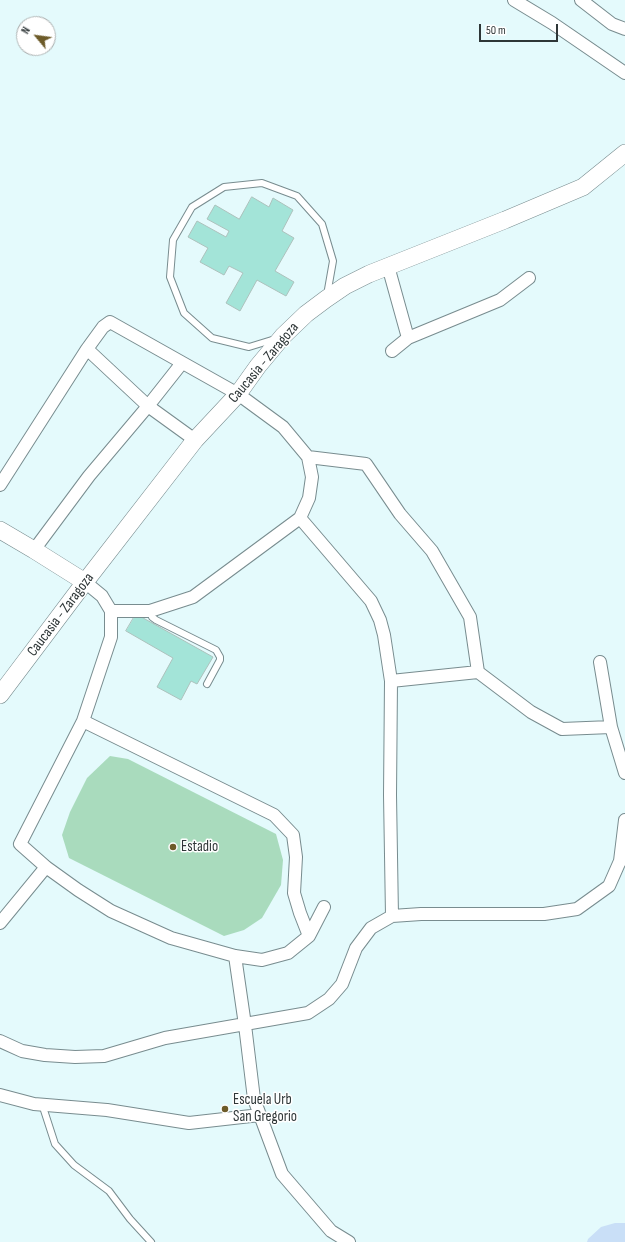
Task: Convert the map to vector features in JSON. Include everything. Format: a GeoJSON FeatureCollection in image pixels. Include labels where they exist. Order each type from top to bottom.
{"type":"FeatureCollection","features":[{"type":"Feature","properties":{"kind":"main road","name":"Caucasia - Zaragoza"},"geometry":{"type":"LineString","coordinates":[[0,695],[195,440],[238,394],[258,366],[283,336],[306,314],[345,286],[388,266],[505,220],[583,187],[625,153]]}},
{"type":"Feature","properties":{"kind":"main road"},"geometry":{"type":"LineString","coordinates":[[0,530],[85,582]]}},
{"type":"Feature","properties":{"kind":"street"},"geometry":{"type":"LineString","coordinates":[[514,0],[552,22],[625,73]]}},
{"type":"Feature","properties":{"kind":"street"},"geometry":{"type":"LineString","coordinates":[[581,0],[612,24],[625,29]]}},
{"type":"Feature","properties":{"kind":"street"},"geometry":{"type":"LineString","coordinates":[[388,266],[408,338]]}},
{"type":"Feature","properties":{"kind":"street"},"geometry":{"type":"LineString","coordinates":[[392,351],[408,338],[500,300],[529,278]]}},
{"type":"Feature","properties":{"kind":"street"},"geometry":{"type":"LineString","coordinates":[[0,485],[103,326],[110,322],[238,394],[283,427],[308,457],[312,478],[309,498],[300,518],[192,597],[150,611],[111,611]]}},
{"type":"Feature","properties":{"kind":"street"},"geometry":{"type":"LineString","coordinates":[[87,350],[148,406],[195,440]]}},
{"type":"Feature","properties":{"kind":"street"},"geometry":{"type":"LineString","coordinates":[[34,550],[89,476],[182,363]]}},
{"type":"Feature","properties":{"kind":"street"},"geometry":{"type":"LineString","coordinates":[[308,457],[366,464],[400,514],[432,551],[470,617],[478,672]]}},
{"type":"Feature","properties":{"kind":"street"},"geometry":{"type":"LineString","coordinates":[[300,518],[371,600],[380,620],[391,681],[390,795],[392,916]]}},
{"type":"Feature","properties":{"kind":"street"},"geometry":{"type":"LineString","coordinates":[[85,582],[102,596],[111,611],[111,637],[83,721],[20,844],[46,867],[111,911],[171,938],[235,956],[262,960],[288,952],[309,936],[324,907]]}},
{"type":"Feature","properties":{"kind":"street"},"geometry":{"type":"LineString","coordinates":[[600,662],[610,727],[625,773]]}},
{"type":"Feature","properties":{"kind":"street"},"geometry":{"type":"LineString","coordinates":[[391,681],[478,672],[531,712],[562,729],[610,727]]}},
{"type":"Feature","properties":{"kind":"street"},"geometry":{"type":"LineString","coordinates":[[83,721],[274,815],[293,835],[296,857],[294,893],[309,936]]}},
{"type":"Feature","properties":{"kind":"street"},"geometry":{"type":"LineString","coordinates":[[0,1041],[22,1051],[45,1055],[75,1057],[104,1056],[165,1038],[308,1013],[328,999],[342,984],[356,948],[371,928],[392,916],[421,914],[544,914],[577,909],[609,886],[622,860],[625,820]]}},
{"type":"Feature","properties":{"kind":"street"},"geometry":{"type":"LineString","coordinates":[[0,923],[46,867]]}},
{"type":"Feature","properties":{"kind":"street"},"geometry":{"type":"LineString","coordinates":[[235,956],[254,1099],[282,1174],[331,1231],[349,1242]]}},
{"type":"Feature","properties":{"kind":"street"},"geometry":{"type":"LineString","coordinates":[[0,1095],[34,1104],[107,1110],[189,1123],[260,1115]]}},
{"type":"Feature","properties":{"kind":"lane"},"geometry":{"type":"LineString","coordinates":[[283,336],[248,347],[212,338],[184,313],[170,278],[172,240],[192,207],[224,187],[262,183],[297,196],[322,224],[327,239],[333,261],[326,299]]}},
{"type":"Feature","properties":{"kind":"lane"},"geometry":{"type":"LineString","coordinates":[[150,611],[152,617],[156,620],[216,650],[220,660],[208,684]]}},
{"type":"Feature","properties":{"kind":"lane"},"geometry":{"type":"LineString","coordinates":[[42,1104],[55,1144],[74,1165],[109,1191],[130,1220],[151,1242]]}},
{"type":"Feature","properties":{"kind":"green space","name":"Estadio"},"geometry":{"type":"Polygon","coordinates":[[[110,756],[128,759],[276,834],[283,860],[281,885],[262,918],[244,930],[224,936],[69,858],[62,835],[70,812],[87,778],[110,756]]]}},
{"type":"Feature","properties":{"kind":"water"},"geometry":{"type":"Polygon","coordinates":[[[615,1223],[625,1223],[625,1242],[587,1242],[588,1239],[601,1227],[615,1223]]]}},
{"type":"Feature","properties":{"kind":"building"},"geometry":{"type":"Polygon","coordinates":[[[252,197],[269,207],[273,198],[293,210],[282,231],[294,238],[275,271],[294,282],[286,296],[257,280],[240,311],[226,303],[243,273],[229,266],[224,275],[200,262],[208,248],[188,237],[197,221],[226,237],[229,231],[207,219],[215,205],[239,219],[252,197]]]}},
{"type":"Feature","properties":{"kind":"building"},"geometry":{"type":"Polygon","coordinates":[[[136,614],[213,657],[197,684],[191,681],[181,700],[157,687],[173,658],[126,631],[136,614]]]}},
{"type":"Feature","properties":{"kind":"place","name":"Estadio"},"geometry":{"type":"Point","coordinates":[173,847]}},
{"type":"Feature","properties":{"kind":"place","name":"Escuela Urb San Gregorio"},"geometry":{"type":"Point","coordinates":[225,1109]}}]}
